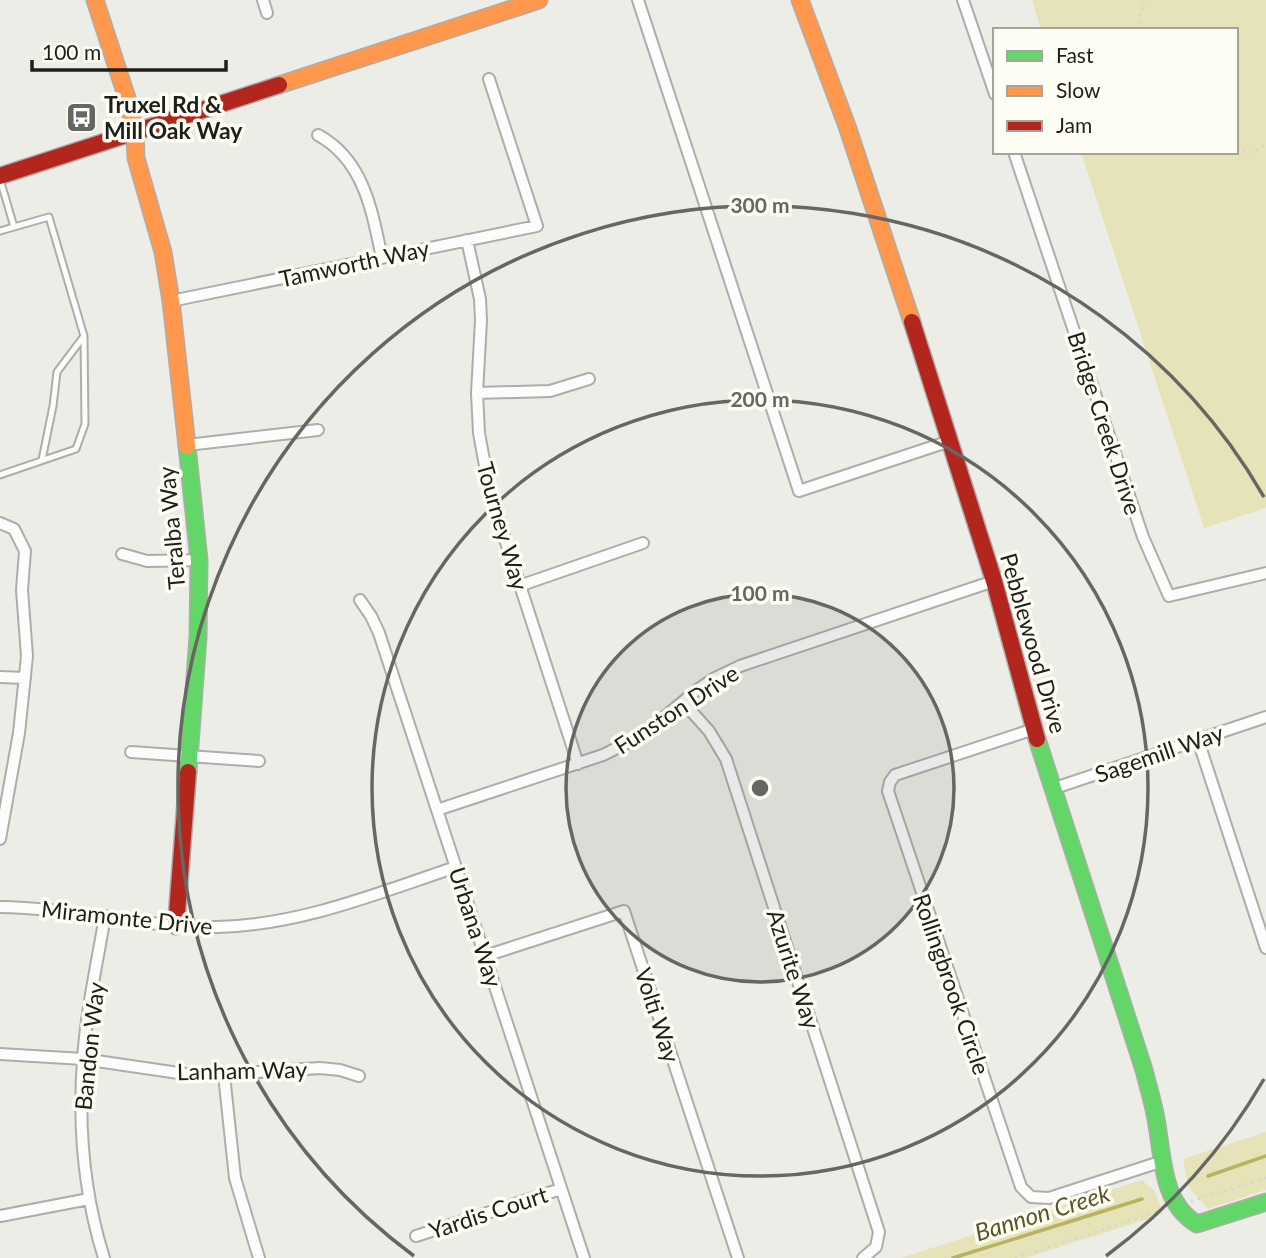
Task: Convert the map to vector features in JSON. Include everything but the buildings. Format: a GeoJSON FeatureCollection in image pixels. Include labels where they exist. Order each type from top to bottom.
{"type":"FeatureCollection","features":[{"type":"Feature","properties":{"kind":"street","name":"Teralba Way"},"geometry":{"type":"LineString","coordinates":[[95,0],[127,98],[135,132],[136,158],[160,241],[171,301],[199,560],[198,637],[176,926]]}},
{"type":"Feature","properties":{"kind":"street"},"geometry":{"type":"LineString","coordinates":[[263,0],[267,13]]}},
{"type":"Feature","properties":{"kind":"street"},"geometry":{"type":"LineString","coordinates":[[0,177],[539,0]]}},
{"type":"Feature","properties":{"kind":"street"},"geometry":{"type":"LineString","coordinates":[[638,0],[799,491],[950,441]]}},
{"type":"Feature","properties":{"kind":"street","name":"Pebblewood Drive"},"geometry":{"type":"LineString","coordinates":[[800,0],[847,126],[994,581],[1052,789],[1144,1070],[1156,1117],[1163,1161],[1176,1205]]}},
{"type":"Feature","properties":{"kind":"street"},"geometry":{"type":"LineString","coordinates":[[963,0],[993,88]]}},
{"type":"Feature","properties":{"kind":"street","name":"Tamworth Way"},"geometry":{"type":"LineString","coordinates":[[171,301],[537,226],[489,79]]}},
{"type":"Feature","properties":{"kind":"street"},"geometry":{"type":"LineString","coordinates":[[318,135],[341,153],[362,184],[370,204],[382,258]]}},
{"type":"Feature","properties":{"kind":"street","name":"Bridge Creek Drive"},"geometry":{"type":"LineString","coordinates":[[1015,154],[1143,537],[1169,596],[1266,573]]}},
{"type":"Feature","properties":{"kind":"street","name":"Tourney Way"},"geometry":{"type":"LineString","coordinates":[[467,240],[481,310],[477,393],[481,443],[490,493],[578,764]]}},
{"type":"Feature","properties":{"kind":"street"},"geometry":{"type":"LineString","coordinates":[[477,393],[550,391],[589,379]]}},
{"type":"Feature","properties":{"kind":"street"},"geometry":{"type":"LineString","coordinates":[[187,445],[318,430]]}},
{"type":"Feature","properties":{"kind":"street"},"geometry":{"type":"LineString","coordinates":[[0,523],[14,529],[25,551],[22,590],[27,656],[19,733],[1,821],[0,839]]}},
{"type":"Feature","properties":{"kind":"street"},"geometry":{"type":"LineString","coordinates":[[519,586],[643,543]]}},
{"type":"Feature","properties":{"kind":"street"},"geometry":{"type":"LineString","coordinates":[[122,554],[147,561],[199,560]]}},
{"type":"Feature","properties":{"kind":"street","name":"Funston Drive"},"geometry":{"type":"LineString","coordinates":[[437,810],[603,755],[643,735],[713,679],[740,666],[994,581]]}},
{"type":"Feature","properties":{"kind":"street","name":"Urbana Way"},"geometry":{"type":"LineString","coordinates":[[360,600],[379,633],[584,1258]]}},
{"type":"Feature","properties":{"kind":"street"},"geometry":{"type":"LineString","coordinates":[[0,677],[25,678]]}},
{"type":"Feature","properties":{"kind":"street","name":"Azurite Way"},"geometry":{"type":"LineString","coordinates":[[683,702],[709,731],[726,759],[879,1232],[876,1247],[863,1258]]}},
{"type":"Feature","properties":{"kind":"street","name":"Sagemill Way"},"geometry":{"type":"LineString","coordinates":[[1052,789],[1266,717]]}},
{"type":"Feature","properties":{"kind":"street","name":"Rollingbrook Circle"},"geometry":{"type":"LineString","coordinates":[[1034,729],[895,775],[888,791],[1020,1187],[1031,1197],[1049,1198],[1163,1161]]}},
{"type":"Feature","properties":{"kind":"street"},"geometry":{"type":"LineString","coordinates":[[1198,740],[1266,948]]}},
{"type":"Feature","properties":{"kind":"street"},"geometry":{"type":"LineString","coordinates":[[131,752],[259,761]]}},
{"type":"Feature","properties":{"kind":"street","name":"Miramonte Drive"},"geometry":{"type":"LineString","coordinates":[[0,907],[50,909],[176,926],[261,924],[303,916],[456,867]]}},
{"type":"Feature","properties":{"kind":"street","name":"Volti Way"},"geometry":{"type":"LineString","coordinates":[[485,956],[624,911],[738,1258]]}},
{"type":"Feature","properties":{"kind":"street","name":"Bandon Way"},"geometry":{"type":"LineString","coordinates":[[104,1258],[89,1199],[82,1146],[81,1101],[83,1059],[105,916]]}},
{"type":"Feature","properties":{"kind":"street","name":"Lanham Way"},"geometry":{"type":"LineString","coordinates":[[0,1054],[83,1059],[175,1073],[224,1075],[320,1068],[359,1076]]}},
{"type":"Feature","properties":{"kind":"street"},"geometry":{"type":"LineString","coordinates":[[224,1075],[235,1178],[259,1258]]}},
{"type":"Feature","properties":{"kind":"street","name":"Yardis Court"},"geometry":{"type":"LineString","coordinates":[[416,1236],[561,1189]]}},
{"type":"Feature","properties":{"kind":"street"},"geometry":{"type":"LineString","coordinates":[[0,1216],[89,1199]]}},
{"type":"Feature","properties":{"kind":"street"},"geometry":{"type":"LineString","coordinates":[[1176,1205],[1183,1217],[1197,1224],[1266,1202]]}},
{"type":"Feature","properties":{"kind":"lane"},"geometry":{"type":"LineString","coordinates":[[0,177],[14,227]]}},
{"type":"Feature","properties":{"kind":"lane"},"geometry":{"type":"LineString","coordinates":[[0,231],[49,217],[83,336],[85,424],[76,449],[0,475]]}},
{"type":"Feature","properties":{"kind":"lane"},"geometry":{"type":"LineString","coordinates":[[42,460],[57,372],[83,336]]}},
{"type":"Feature","properties":{"kind":"path"},"geometry":{"type":"LineString","coordinates":[[1140,28],[1144,0]]}},
{"type":"Feature","properties":{"kind":"path"},"geometry":{"type":"LineString","coordinates":[[1238,151],[1255,152],[1266,143]]}},
{"type":"Feature","properties":{"kind":"path"},"geometry":{"type":"LineString","coordinates":[[1015,1258],[1266,1178]]}},
{"type":"Feature","properties":{"kind":"shaded area"},"geometry":{"type":"Polygon","coordinates":[[[1032,0],[1266,0],[1266,508],[1204,528],[1082,154],[1238,154],[1238,28],[1040,28],[1032,0]]]}},
{"type":"Feature","properties":{"kind":"shaded area"},"geometry":{"type":"Polygon","coordinates":[[[1266,1132],[1266,1190],[1208,1209],[1188,1186],[1183,1159],[1266,1132]]]}},
{"type":"Feature","properties":{"kind":"shaded area"},"geometry":{"type":"Polygon","coordinates":[[[1142,1180],[1155,1191],[1163,1214],[1026,1258],[901,1258],[1142,1180]]]}},
{"type":"Feature","properties":{"kind":"waterway","name":"Bannon Creek"},"geometry":{"type":"LineString","coordinates":[[1208,1176],[1266,1156]]}},
{"type":"Feature","properties":{"kind":"waterway","name":"Bannon Creek"},"geometry":{"type":"LineString","coordinates":[[953,1258],[1142,1199]]}},
{"type":"Feature","properties":{"kind":"traffic: fast"},"geometry":{"type":"LineString","coordinates":[[187,446],[199,560],[198,637],[188,772]]}},
{"type":"Feature","properties":{"kind":"traffic: fast"},"geometry":{"type":"LineString","coordinates":[[1037,739],[1144,1070],[1155,1113],[1166,1177],[1176,1204],[1197,1224],[1266,1202]]}},
{"type":"Feature","properties":{"kind":"traffic: slow"},"geometry":{"type":"LineString","coordinates":[[95,0],[127,98],[135,132],[136,158],[163,252],[187,446]]}},
{"type":"Feature","properties":{"kind":"traffic: slow"},"geometry":{"type":"LineString","coordinates":[[279,85],[539,0]]}},
{"type":"Feature","properties":{"kind":"traffic: slow"},"geometry":{"type":"LineString","coordinates":[[800,0],[847,126],[912,322]]}},
{"type":"Feature","properties":{"kind":"traffic: jam"},"geometry":{"type":"LineString","coordinates":[[0,176],[279,85]]}},
{"type":"Feature","properties":{"kind":"traffic: jam"},"geometry":{"type":"LineString","coordinates":[[912,322],[994,581],[1037,739]]}},
{"type":"Feature","properties":{"kind":"traffic: jam"},"geometry":{"type":"LineString","coordinates":[[176,926],[188,772]]}},
{"type":"Feature","properties":{"kind":"place","name":"Truxel Rd & Mill Oak Way"},"geometry":{"type":"Point","coordinates":[81,117]}}]}
